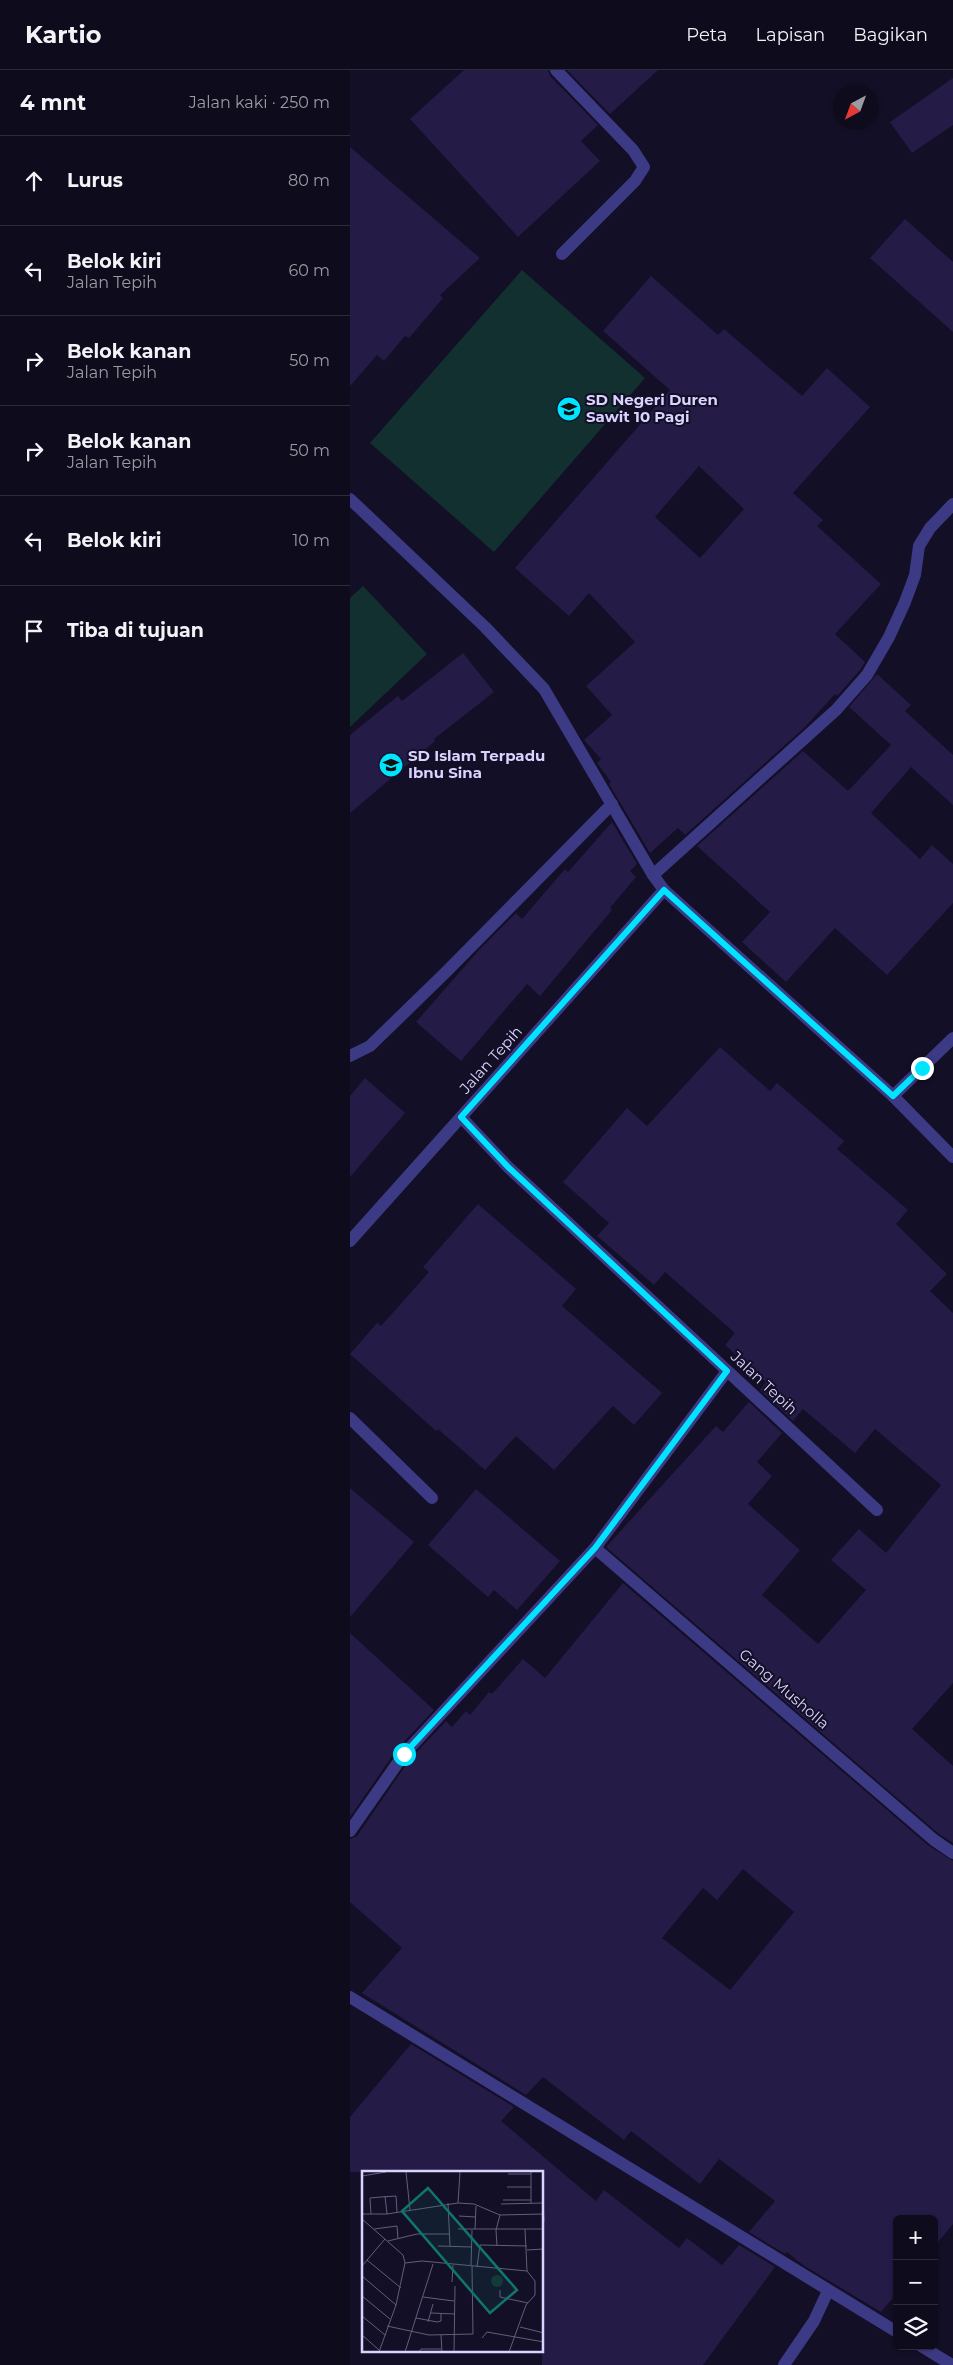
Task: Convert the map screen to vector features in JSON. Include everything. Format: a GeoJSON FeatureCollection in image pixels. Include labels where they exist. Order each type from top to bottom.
{"type":"FeatureCollection","features":[{"type":"Feature","properties":{"kind":"street"},"geometry":{"type":"LineString","coordinates":[[556,70],[633,150],[644,167],[635,182],[562,254]]}},
{"type":"Feature","properties":{"kind":"street"},"geometry":{"type":"LineString","coordinates":[[350,498],[485,627],[544,689],[653,875],[664,890],[893,1096],[953,1157]]}},
{"type":"Feature","properties":{"kind":"street"},"geometry":{"type":"LineString","coordinates":[[653,875],[836,710],[867,675],[889,637],[905,602],[915,575],[919,546],[930,528],[953,504]]}},
{"type":"Feature","properties":{"kind":"street"},"geometry":{"type":"LineString","coordinates":[[350,1056],[370,1046],[612,804]]}},
{"type":"Feature","properties":{"kind":"street","name":"Jalan Tepih"},"geometry":{"type":"LineString","coordinates":[[664,890],[461,1117],[508,1167],[877,1510]]}},
{"type":"Feature","properties":{"kind":"street"},"geometry":{"type":"LineString","coordinates":[[893,1096],[953,1038]]}},
{"type":"Feature","properties":{"kind":"street"},"geometry":{"type":"LineString","coordinates":[[350,1241],[461,1117]]}},
{"type":"Feature","properties":{"kind":"street"},"geometry":{"type":"LineString","coordinates":[[350,1831],[404,1754],[595,1548],[727,1371]]}},
{"type":"Feature","properties":{"kind":"street"},"geometry":{"type":"LineString","coordinates":[[350,1418],[432,1498]]}},
{"type":"Feature","properties":{"kind":"street","name":"Gang Musholla"},"geometry":{"type":"LineString","coordinates":[[595,1548],[926,1833],[953,1853]]}},
{"type":"Feature","properties":{"kind":"street"},"geometry":{"type":"LineString","coordinates":[[350,1997],[893,2330]]}},
{"type":"Feature","properties":{"kind":"street"},"geometry":{"type":"LineString","coordinates":[[784,2365],[814,2321],[828,2291]]}},
{"type":"Feature","properties":{"kind":"street"},"geometry":{"type":"LineString","coordinates":[[928,2350],[952,2365]]}},
{"type":"Feature","properties":{"kind":"green space"},"geometry":{"type":"Polygon","coordinates":[[[522,270],[645,378],[494,552],[370,443],[522,270]]]}},
{"type":"Feature","properties":{"kind":"green space"},"geometry":{"type":"Polygon","coordinates":[[[363,586],[427,654],[350,727],[350,598],[363,586]]]}},
{"type":"Feature","properties":{"kind":"building"},"geometry":{"type":"Polygon","coordinates":[[[464,70],[548,70],[550,76],[598,125],[581,141],[600,161],[518,237],[410,119],[464,70]]]}},
{"type":"Feature","properties":{"kind":"building"},"geometry":{"type":"Polygon","coordinates":[[[567,70],[658,70],[610,114],[567,70]]]}},
{"type":"Feature","properties":{"kind":"building"},"geometry":{"type":"Polygon","coordinates":[[[953,78],[953,125],[912,153],[890,122],[953,78]]]}},
{"type":"Feature","properties":{"kind":"building"},"geometry":{"type":"Polygon","coordinates":[[[350,147],[480,258],[440,295],[443,298],[409,338],[405,336],[384,361],[377,355],[350,386],[350,147]]]}},
{"type":"Feature","properties":{"kind":"building"},"geometry":{"type":"Polygon","coordinates":[[[905,219],[953,262],[953,332],[870,258],[905,219]]]}},
{"type":"Feature","properties":{"kind":"building"},"geometry":{"type":"Polygon","coordinates":[[[651,276],[718,335],[724,329],[802,396],[827,368],[870,407],[793,493],[823,520],[817,526],[881,584],[835,634],[865,662],[837,696],[835,694],[805,727],[685,835],[678,828],[650,853],[609,784],[611,782],[597,763],[601,759],[584,740],[612,715],[586,686],[635,642],[589,593],[569,616],[515,568],[670,390],[603,331],[651,276]],[[699,466],[655,517],[700,558],[744,509],[699,466]]]}},
{"type":"Feature","properties":{"kind":"building"},"geometry":{"type":"Polygon","coordinates":[[[463,653],[494,692],[434,739],[435,741],[350,813],[350,735],[398,696],[402,701],[463,653]]]}},
{"type":"Feature","properties":{"kind":"building"},"geometry":{"type":"Polygon","coordinates":[[[877,674],[911,705],[905,711],[953,755],[953,805],[911,767],[871,813],[920,859],[932,845],[953,864],[953,903],[887,975],[835,928],[786,982],[742,942],[770,912],[697,846],[803,751],[848,791],[891,745],[849,707],[877,674]]]}},
{"type":"Feature","properties":{"kind":"building"},"geometry":{"type":"Polygon","coordinates":[[[612,822],[637,864],[630,871],[636,877],[610,908],[612,910],[540,996],[527,984],[461,1061],[416,1022],[479,950],[516,913],[522,919],[565,869],[568,872],[612,822]]]}},
{"type":"Feature","properties":{"kind":"building"},"geometry":{"type":"Polygon","coordinates":[[[720,1047],[770,1091],[777,1083],[844,1141],[837,1149],[908,1210],[896,1224],[947,1274],[930,1291],[953,1313],[953,1683],[912,1729],[953,1766],[953,1843],[939,1834],[606,1547],[716,1426],[723,1432],[749,1402],[782,1433],[757,1462],[772,1476],[748,1504],[800,1550],[762,1595],[818,1644],[866,1590],[831,1560],[859,1529],[886,1553],[941,1485],[875,1429],[855,1453],[803,1409],[793,1421],[760,1390],[766,1382],[725,1345],[735,1333],[665,1272],[654,1285],[597,1236],[609,1223],[563,1182],[627,1108],[647,1126],[720,1047]]]}},
{"type":"Feature","properties":{"kind":"building"},"geometry":{"type":"Polygon","coordinates":[[[365,1078],[405,1113],[350,1177],[350,1096],[365,1078]]]}},
{"type":"Feature","properties":{"kind":"building"},"geometry":{"type":"Polygon","coordinates":[[[478,1204],[576,1289],[562,1306],[662,1393],[634,1425],[613,1406],[554,1470],[516,1436],[485,1470],[438,1429],[436,1431],[350,1354],[377,1323],[381,1326],[429,1272],[423,1267],[478,1204]]]}},
{"type":"Feature","properties":{"kind":"building"},"geometry":{"type":"Polygon","coordinates":[[[350,1488],[414,1542],[350,1617],[350,1488]]]}},
{"type":"Feature","properties":{"kind":"building"},"geometry":{"type":"Polygon","coordinates":[[[476,1489],[560,1561],[517,1610],[494,1590],[488,1597],[428,1545],[476,1489]]]}},
{"type":"Feature","properties":{"kind":"building"},"geometry":{"type":"Polygon","coordinates":[[[623,1583],[929,1846],[953,1861],[953,2224],[938,2242],[938,2215],[893,2215],[893,2298],[881,2312],[803,2265],[787,2252],[785,2254],[749,2232],[775,2201],[719,2159],[700,2184],[631,2131],[624,2140],[543,2077],[526,2095],[362,1993],[402,1948],[350,1902],[350,1839],[357,1836],[410,1759],[446,1721],[452,1727],[466,1711],[470,1715],[489,1692],[492,1694],[523,1659],[545,1678],[623,1583]],[[743,1869],[717,1900],[703,1888],[662,1938],[730,1990],[794,1912],[743,1869]]]}},
{"type":"Feature","properties":{"kind":"building"},"geometry":{"type":"Polygon","coordinates":[[[350,1633],[434,1710],[397,1749],[350,1817],[350,1633]]]}},
{"type":"Feature","properties":{"kind":"building"},"geometry":{"type":"Polygon","coordinates":[[[411,2044],[514,2107],[501,2121],[596,2201],[604,2190],[679,2248],[687,2238],[722,2265],[739,2245],[775,2267],[703,2365],[542,2365],[542,2352],[544,2352],[544,2171],[350,2172],[350,2117],[411,2044]]]}},
{"type":"Feature","properties":{"kind":"place","name":"SD Negeri Duren Sawit 10 Pagi"},"geometry":{"type":"Point","coordinates":[569,409]}},
{"type":"Feature","properties":{"kind":"place","name":"SD Islam Terpadu Ibnu Sina"},"geometry":{"type":"Point","coordinates":[391,765]}},
{"type":"Feature","properties":{"kind":"route"},"geometry":{"type":"LineString","coordinates":[[404,1754],[595,1548],[727,1371],[508,1167],[461,1117],[664,890],[773,986],[893,1096],[922,1068]]}}]}
